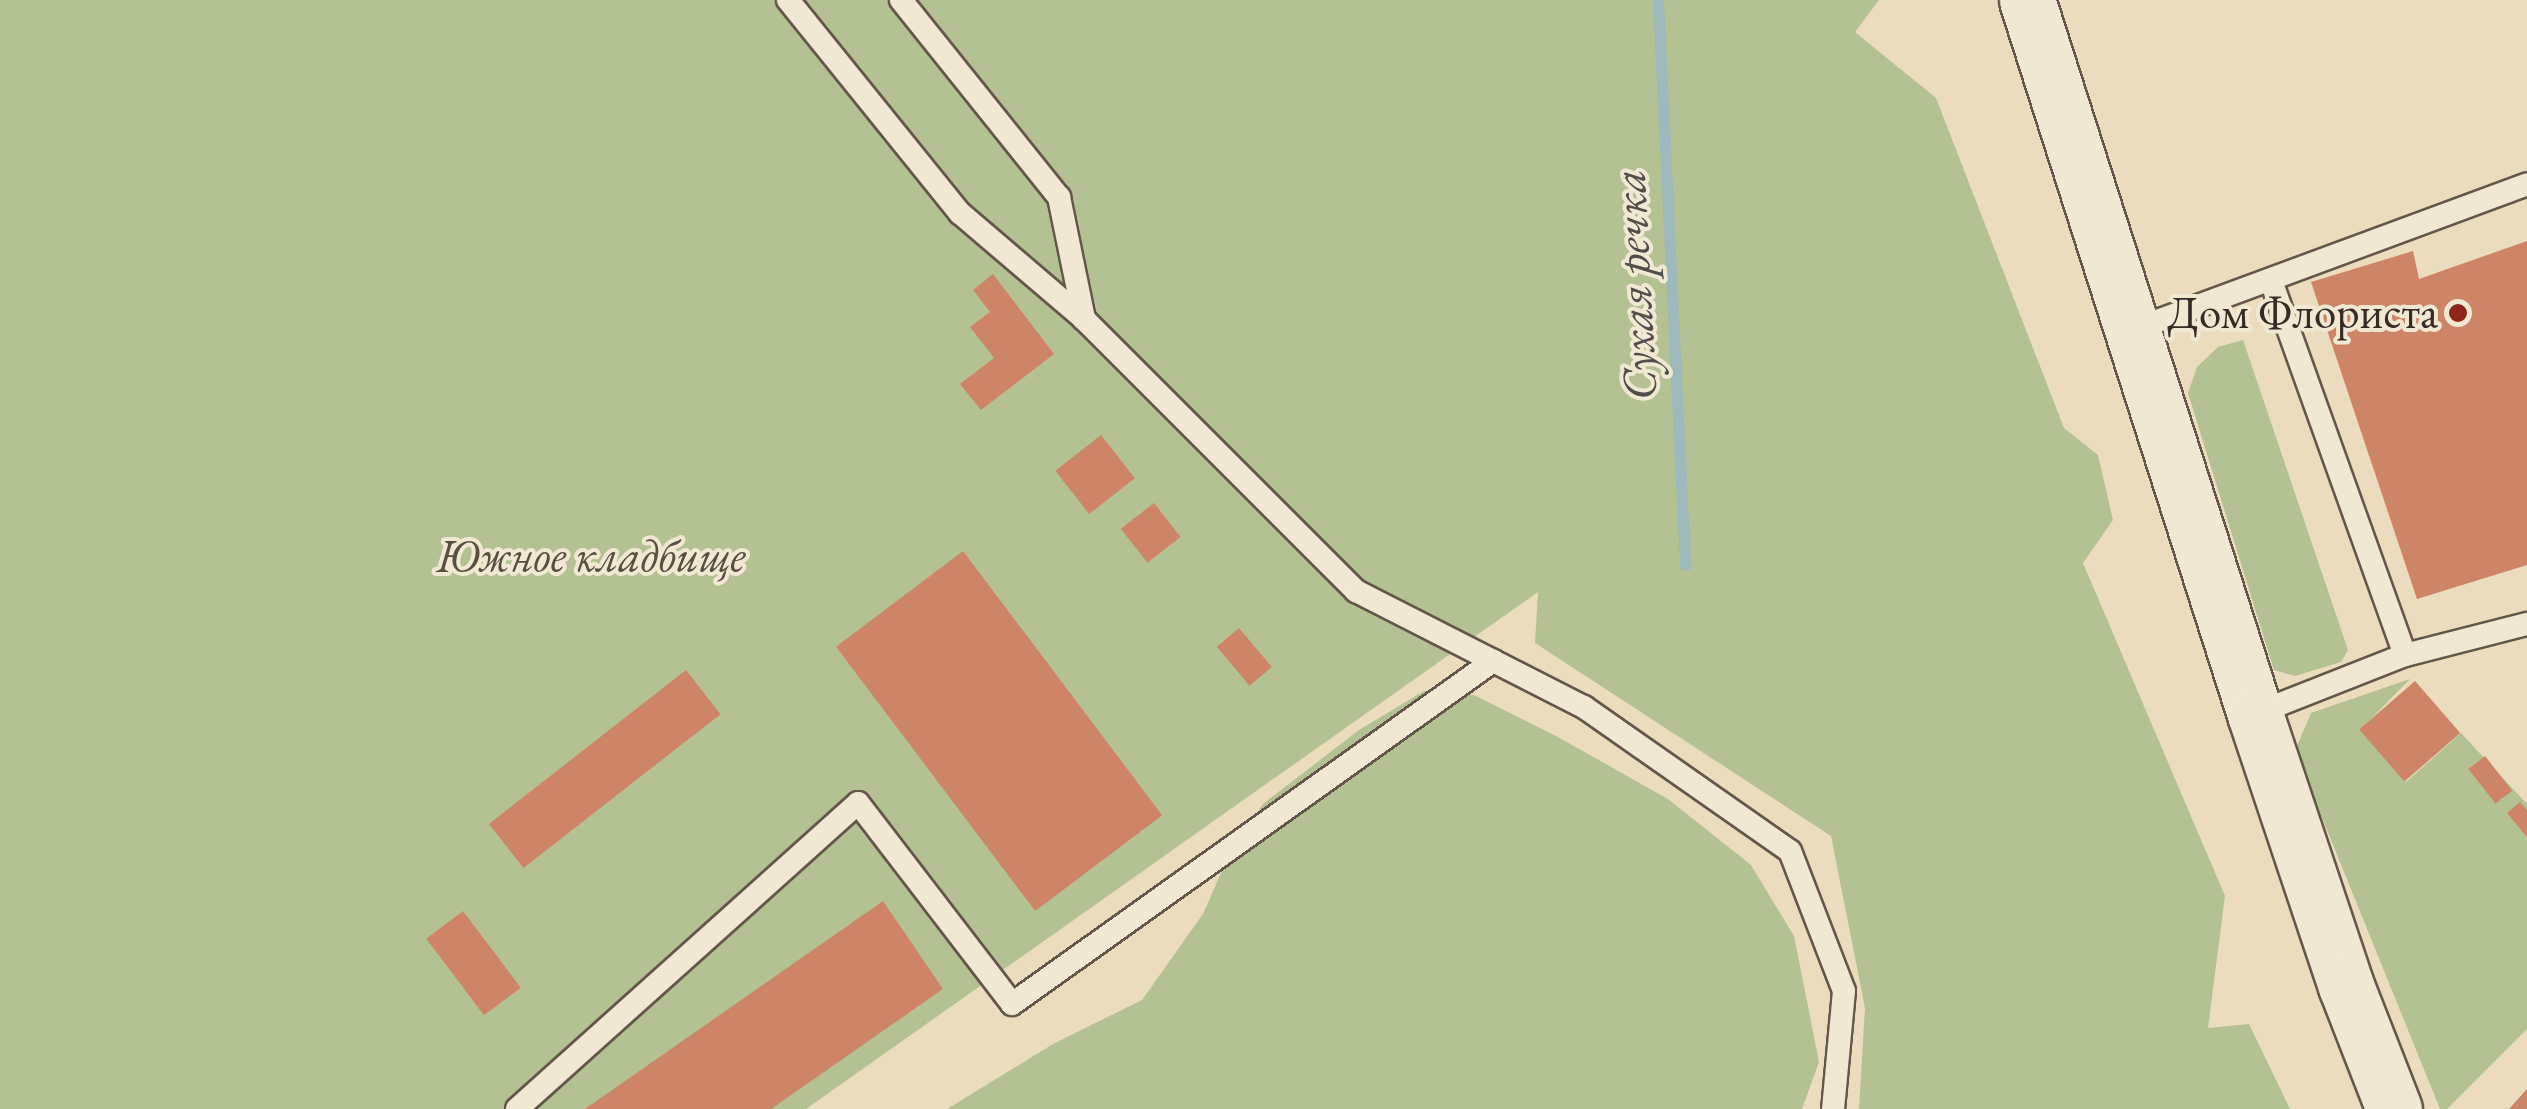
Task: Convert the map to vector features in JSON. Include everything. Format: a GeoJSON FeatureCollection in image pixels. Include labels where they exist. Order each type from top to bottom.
{"type":"FeatureCollection","features":[{"type":"Feature","properties":{"kind":"main road"},"geometry":{"type":"LineString","coordinates":[[2027,0],[2255,714],[2346,986],[2394,1109]]}},
{"type":"Feature","properties":{"kind":"lane"},"geometry":{"type":"LineString","coordinates":[[788,0],[960,213],[1084,320],[1356,591],[1584,707],[1790,852],[1844,991],[1832,1109]]}},
{"type":"Feature","properties":{"kind":"lane"},"geometry":{"type":"LineString","coordinates":[[900,0],[1059,197],[1084,320]]}},
{"type":"Feature","properties":{"kind":"lane"},"geometry":{"type":"LineString","coordinates":[[2133,330],[2527,184]]}},
{"type":"Feature","properties":{"kind":"lane"},"geometry":{"type":"LineString","coordinates":[[2270,280],[2405,655]]}},
{"type":"Feature","properties":{"kind":"lane"},"geometry":{"type":"LineString","coordinates":[[2255,714],[2405,655],[2527,624]]}},
{"type":"Feature","properties":{"kind":"lane"},"geometry":{"type":"LineString","coordinates":[[517,1109],[858,803],[1012,1004],[1492,660]]}},
{"type":"Feature","properties":{"kind":"green space","name":"Южное кладбище"},"geometry":{"type":"Polygon","coordinates":[[[0,0],[1879,0],[1855,32],[1936,98],[2064,428],[2098,455],[2113,520],[2083,563],[2225,896],[2208,1028],[2249,1024],[2290,1109],[1859,1109],[1865,1008],[1831,836],[1535,643],[1538,592],[806,1109],[0,1109],[0,0]]]}},
{"type":"Feature","properties":{"kind":"green space"},"geometry":{"type":"Polygon","coordinates":[[[2243,340],[2348,650],[2341,662],[2295,676],[2274,670],[2188,393],[2197,367],[2218,347],[2243,340]]]}},
{"type":"Feature","properties":{"kind":"green space"},"geometry":{"type":"Polygon","coordinates":[[[2410,679],[2360,730],[2406,782],[2461,733],[2527,804],[2527,1029],[2447,1109],[2440,1109],[2295,751],[2311,713],[2410,679]]]}},
{"type":"Feature","properties":{"kind":"green space"},"geometry":{"type":"Polygon","coordinates":[[[1424,691],[1474,695],[1556,736],[1668,799],[1751,865],[1794,936],[1819,1062],[1802,1109],[947,1109],[1053,1044],[1142,1000],[1203,914],[1229,855],[1263,804],[1359,730],[1424,691]]]}},
{"type":"Feature","properties":{"kind":"building"},"geometry":{"type":"Polygon","coordinates":[[[2527,241],[2527,565],[2417,599],[2311,282],[2413,251],[2419,279],[2527,241]]]}},
{"type":"Feature","properties":{"kind":"building"},"geometry":{"type":"Polygon","coordinates":[[[993,274],[1054,354],[981,410],[960,384],[994,358],[970,327],[990,312],[973,290],[993,274]]]}},
{"type":"Feature","properties":{"kind":"building"},"geometry":{"type":"Polygon","coordinates":[[[1101,435],[1135,478],[1089,514],[1055,471],[1101,435]]]}},
{"type":"Feature","properties":{"kind":"building"},"geometry":{"type":"Polygon","coordinates":[[[1154,503],[1180,537],[1147,563],[1121,529],[1154,503]]]}},
{"type":"Feature","properties":{"kind":"building"},"geometry":{"type":"Polygon","coordinates":[[[963,551],[1162,815],[1035,911],[836,647],[963,551]]]}},
{"type":"Feature","properties":{"kind":"building"},"geometry":{"type":"Polygon","coordinates":[[[1239,628],[1272,667],[1250,686],[1217,647],[1239,628]]]}},
{"type":"Feature","properties":{"kind":"building"},"geometry":{"type":"Polygon","coordinates":[[[686,670],[720,714],[523,868],[489,824],[686,670]]]}},
{"type":"Feature","properties":{"kind":"building"},"geometry":{"type":"Polygon","coordinates":[[[2415,681],[2460,733],[2404,782],[2359,730],[2415,681]]]}},
{"type":"Feature","properties":{"kind":"building"},"geometry":{"type":"Polygon","coordinates":[[[2485,756],[2512,791],[2496,804],[2468,769],[2485,756]]]}},
{"type":"Feature","properties":{"kind":"building"},"geometry":{"type":"Polygon","coordinates":[[[2520,802],[2527,810],[2527,837],[2507,813],[2520,802]]]}},
{"type":"Feature","properties":{"kind":"building"},"geometry":{"type":"Polygon","coordinates":[[[883,901],[943,989],[771,1109],[585,1109],[883,901]]]}},
{"type":"Feature","properties":{"kind":"building"},"geometry":{"type":"Polygon","coordinates":[[[463,911],[521,988],[484,1015],[426,939],[463,911]]]}},
{"type":"Feature","properties":{"kind":"building"},"geometry":{"type":"Polygon","coordinates":[[[2527,1089],[2527,1109],[2509,1109],[2527,1089]]]}},
{"type":"Feature","properties":{"kind":"waterway","name":"Сухая речка"},"geometry":{"type":"LineString","coordinates":[[1658,0],[1685,565]]}},
{"type":"Feature","properties":{"kind":"place","name":"Дом Флориста"},"geometry":{"type":"Point","coordinates":[2458,313]}}]}
